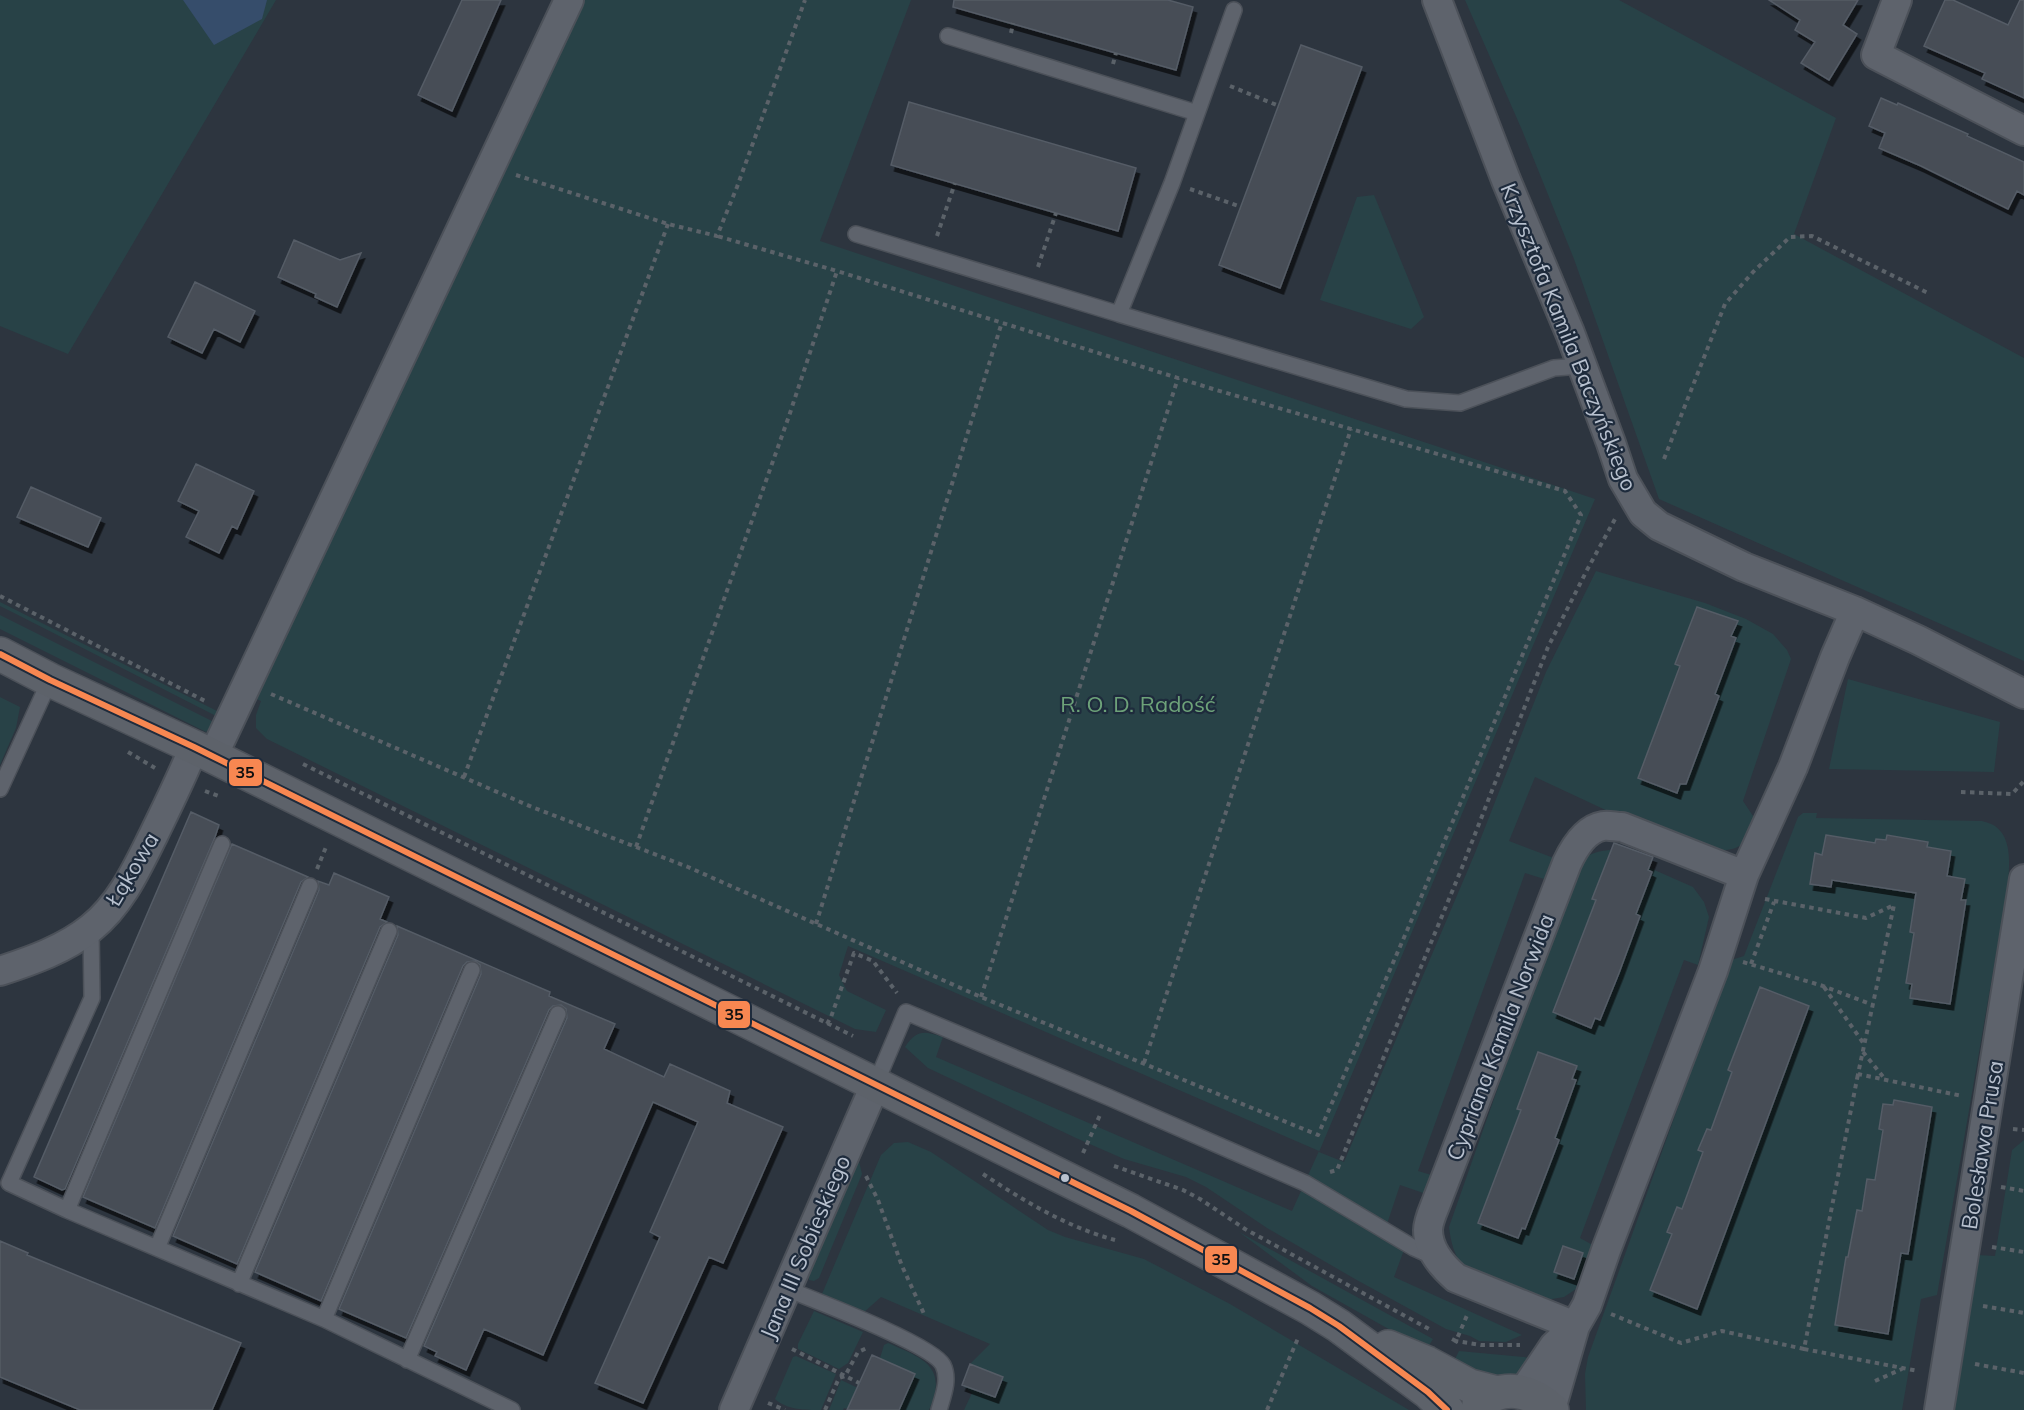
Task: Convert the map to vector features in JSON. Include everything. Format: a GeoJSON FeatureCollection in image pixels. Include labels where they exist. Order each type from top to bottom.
{"type":"FeatureCollection","features":[{"type":"Feature","properties":{"kind":"main road"},"geometry":{"type":"LineString","coordinates":[[0,654],[941,1115],[961,1128],[1131,1211],[1339,1326],[1428,1392],[1447,1410]]}},
{"type":"Feature","properties":{"kind":"main road"},"geometry":{"type":"LineString","coordinates":[[1339,1326],[1426,1363],[1498,1398],[1538,1398],[1551,1409]]}},
{"type":"Feature","properties":{"kind":"street","name":"Łąkowa"},"geometry":{"type":"LineString","coordinates":[[0,970],[44,955],[71,942],[91,928],[111,907],[129,882],[179,782],[203,752],[569,0]]}},
{"type":"Feature","properties":{"kind":"street","name":"Krzysztofa Kamila Baczyńskiego"},"geometry":{"type":"LineString","coordinates":[[1437,0],[1502,169],[1582,366],[1623,479],[1643,513],[1659,526],[1744,567],[1855,611],[2024,694]]}},
{"type":"Feature","properties":{"kind":"street"},"geometry":{"type":"LineString","coordinates":[[1897,0],[1876,55],[2024,131]]}},
{"type":"Feature","properties":{"kind":"street"},"geometry":{"type":"LineString","coordinates":[[1551,1409],[1581,1316],[1713,970],[1741,885],[1793,767],[1855,611]]}},
{"type":"Feature","properties":{"kind":"street","name":"Cypriana Kamila Norwida"},"geometry":{"type":"LineString","coordinates":[[1438,1260],[1428,1229],[1438,1198],[1574,849],[1589,832],[1603,825],[1622,827],[1741,885]]}},
{"type":"Feature","properties":{"kind":"street","name":"Bolesława Prusa"},"geometry":{"type":"LineString","coordinates":[[1939,1410],[2024,879]]}},
{"type":"Feature","properties":{"kind":"street","name":"Jana III Sobieskiego"},"geometry":{"type":"LineString","coordinates":[[734,1410],[876,1083]]}},
{"type":"Feature","properties":{"kind":"street"},"geometry":{"type":"LineString","coordinates":[[1438,1260],[1456,1278],[1581,1316]]}},
{"type":"Feature","properties":{"kind":"street"},"geometry":{"type":"LineString","coordinates":[[1498,1398],[1554,1346],[1581,1316]]}},
{"type":"Feature","properties":{"kind":"lane"},"geometry":{"type":"LineString","coordinates":[[1119,314],[1172,183],[1234,10]]}},
{"type":"Feature","properties":{"kind":"lane"},"geometry":{"type":"LineString","coordinates":[[948,36],[1197,113]]}},
{"type":"Feature","properties":{"kind":"lane"},"geometry":{"type":"LineString","coordinates":[[856,234],[1406,399],[1461,403],[1554,368],[1582,366]]}},
{"type":"Feature","properties":{"kind":"lane"},"geometry":{"type":"LineString","coordinates":[[0,789],[50,680]]}},
{"type":"Feature","properties":{"kind":"lane"},"geometry":{"type":"LineString","coordinates":[[67,1210],[222,844]]}},
{"type":"Feature","properties":{"kind":"lane"},"geometry":{"type":"LineString","coordinates":[[157,1248],[310,886]]}},
{"type":"Feature","properties":{"kind":"lane"},"geometry":{"type":"LineString","coordinates":[[91,928],[92,998],[9,1183],[324,1319],[512,1410]]}},
{"type":"Feature","properties":{"kind":"lane"},"geometry":{"type":"LineString","coordinates":[[239,1284],[389,931]]}},
{"type":"Feature","properties":{"kind":"lane"},"geometry":{"type":"LineString","coordinates":[[324,1319],[472,970]]}},
{"type":"Feature","properties":{"kind":"lane"},"geometry":{"type":"LineString","coordinates":[[876,1083],[906,1012],[1305,1183],[1438,1260]]}},
{"type":"Feature","properties":{"kind":"lane"},"geometry":{"type":"LineString","coordinates":[[407,1360],[558,1014]]}},
{"type":"Feature","properties":{"kind":"lane"},"geometry":{"type":"LineString","coordinates":[[787,1289],[913,1342],[933,1355],[943,1364],[946,1377],[945,1391],[939,1410]]}},
{"type":"Feature","properties":{"kind":"path"},"geometry":{"type":"LineString","coordinates":[[717,236],[805,0]]}},
{"type":"Feature","properties":{"kind":"path"},"geometry":{"type":"LineString","coordinates":[[1209,78],[1278,106]]}},
{"type":"Feature","properties":{"kind":"path"},"geometry":{"type":"LineString","coordinates":[[264,691],[532,807],[688,867],[981,997],[1318,1135],[1409,926],[1581,515],[1565,491],[1178,378],[837,271],[668,224],[507,173]]}},
{"type":"Feature","properties":{"kind":"path"},"geometry":{"type":"LineString","coordinates":[[930,256],[955,183]]}},
{"type":"Feature","properties":{"kind":"path"},"geometry":{"type":"LineString","coordinates":[[1172,183],[1241,207]]}},
{"type":"Feature","properties":{"kind":"path"},"geometry":{"type":"LineString","coordinates":[[1032,288],[1056,213]]}},
{"type":"Feature","properties":{"kind":"path"},"geometry":{"type":"LineString","coordinates":[[464,777],[668,224]]}},
{"type":"Feature","properties":{"kind":"path"},"geometry":{"type":"LineString","coordinates":[[1664,459],[1725,304],[1753,272],[1790,237],[1812,236],[1928,293]]}},
{"type":"Feature","properties":{"kind":"path"},"geometry":{"type":"LineString","coordinates":[[636,847],[789,416],[837,271]]}},
{"type":"Feature","properties":{"kind":"path"},"geometry":{"type":"LineString","coordinates":[[816,924],[1002,322]]}},
{"type":"Feature","properties":{"kind":"path"},"geometry":{"type":"LineString","coordinates":[[981,997],[1178,378]]}},
{"type":"Feature","properties":{"kind":"path"},"geometry":{"type":"LineString","coordinates":[[1144,1063],[1351,429]]}},
{"type":"Feature","properties":{"kind":"path"},"geometry":{"type":"LineString","coordinates":[[1305,1183],[1336,1170],[1461,870],[1548,647],[1587,570],[1631,492]]}},
{"type":"Feature","properties":{"kind":"path"},"geometry":{"type":"LineString","coordinates":[[0,596],[209,703]]}},
{"type":"Feature","properties":{"kind":"path"},"geometry":{"type":"LineString","coordinates":[[124,750],[179,782],[222,797]]}},
{"type":"Feature","properties":{"kind":"path"},"geometry":{"type":"LineString","coordinates":[[1961,792],[2012,794],[2024,781]]}},
{"type":"Feature","properties":{"kind":"path"},"geometry":{"type":"LineString","coordinates":[[1741,885],[1774,902],[1866,918],[1894,905],[1804,1349]]}},
{"type":"Feature","properties":{"kind":"path"},"geometry":{"type":"LineString","coordinates":[[1751,964],[1774,902]]}},
{"type":"Feature","properties":{"kind":"path"},"geometry":{"type":"LineString","coordinates":[[860,955],[863,946]]}},
{"type":"Feature","properties":{"kind":"path"},"geometry":{"type":"LineString","coordinates":[[827,1023],[854,953],[873,961],[903,999],[906,1012]]}},
{"type":"Feature","properties":{"kind":"path"},"geometry":{"type":"LineString","coordinates":[[1713,970],[1731,960],[1751,964],[1823,986],[1873,1005]]}},
{"type":"Feature","properties":{"kind":"path"},"geometry":{"type":"LineString","coordinates":[[1823,986],[1864,1045]]}},
{"type":"Feature","properties":{"kind":"path"},"geometry":{"type":"LineString","coordinates":[[1863,1051],[1886,1080]]}},
{"type":"Feature","properties":{"kind":"path"},"geometry":{"type":"LineString","coordinates":[[1858,1074],[1989,1102]]}},
{"type":"Feature","properties":{"kind":"path"},"geometry":{"type":"LineString","coordinates":[[1083,1153],[1108,1097]]}},
{"type":"Feature","properties":{"kind":"path"},"geometry":{"type":"LineString","coordinates":[[866,1175],[878,1200],[902,1266],[925,1316]]}},
{"type":"Feature","properties":{"kind":"path"},"geometry":{"type":"LineString","coordinates":[[1957,1302],[2024,1314]]}},
{"type":"Feature","properties":{"kind":"path"},"geometry":{"type":"LineString","coordinates":[[1581,1316],[1682,1343],[1722,1331],[1903,1369],[1875,1381]]}},
{"type":"Feature","properties":{"kind":"path"},"geometry":{"type":"LineString","coordinates":[[1267,1410],[1300,1332]]}},
{"type":"Feature","properties":{"kind":"path"},"geometry":{"type":"LineString","coordinates":[[1450,1351],[1456,1341],[1481,1345],[1526,1344]]}},
{"type":"Feature","properties":{"kind":"path"},"geometry":{"type":"LineString","coordinates":[[825,1410],[839,1378],[845,1376],[858,1352],[875,1344]]}},
{"type":"Feature","properties":{"kind":"path"},"geometry":{"type":"LineString","coordinates":[[792,1350],[859,1383]]}},
{"type":"Feature","properties":{"kind":"path"},"geometry":{"type":"LineString","coordinates":[[1948,1359],[2024,1373]]}},
{"type":"Feature","properties":{"kind":"path"},"geometry":{"type":"LineString","coordinates":[[768,1403],[785,1410]]}},
{"type":"Feature","properties":{"kind":"green space"},"geometry":{"type":"Polygon","coordinates":[[[0,0],[276,0],[68,354],[0,326],[0,0]]]}},
{"type":"Feature","properties":{"kind":"green space","name":"R. O. D. Radość"},"geometry":{"type":"Polygon","coordinates":[[[584,0],[911,0],[820,241],[1595,499],[1319,1152],[1344,1162],[1475,853],[1546,672],[1596,571],[1705,603],[1746,619],[1773,634],[1787,650],[1791,659],[1743,801],[1757,822],[1749,836],[1739,846],[1727,850],[1714,850],[1700,846],[1649,824],[1648,820],[1629,813],[1622,815],[1612,813],[1535,777],[1509,841],[1567,863],[1560,884],[1525,873],[1418,1171],[1445,1179],[1438,1198],[1400,1185],[1382,1239],[1404,1250],[1394,1277],[1522,1335],[1506,1342],[1479,1341],[1446,1329],[1267,1228],[1206,1187],[1186,1177],[1124,1159],[1076,1138],[928,1068],[905,1047],[917,1034],[926,1033],[943,1037],[936,1057],[1292,1211],[1319,1151],[848,946],[839,975],[847,991],[886,1010],[876,1032],[855,1029],[267,739],[256,728],[256,715],[261,701],[252,697],[584,0]]]}},
{"type":"Feature","properties":{"kind":"green space"},"geometry":{"type":"Polygon","coordinates":[[[1465,0],[1619,0],[1836,118],[1794,234],[2024,358],[2024,661],[1659,499],[1574,259],[1522,130],[1465,0]]]}},
{"type":"Feature","properties":{"kind":"green space"},"geometry":{"type":"Polygon","coordinates":[[[1374,195],[1424,317],[1411,329],[1320,300],[1357,197],[1374,195]]]}},
{"type":"Feature","properties":{"kind":"green space"},"geometry":{"type":"Polygon","coordinates":[[[0,602],[223,714],[220,718],[0,606],[0,602]]]}},
{"type":"Feature","properties":{"kind":"green space"},"geometry":{"type":"Polygon","coordinates":[[[0,615],[216,723],[206,732],[0,629],[0,615]]]}},
{"type":"Feature","properties":{"kind":"green space"},"geometry":{"type":"Polygon","coordinates":[[[1848,679],[2000,722],[1994,772],[1829,769],[1848,679]]]}},
{"type":"Feature","properties":{"kind":"green space"},"geometry":{"type":"Polygon","coordinates":[[[0,697],[20,707],[16,728],[0,765],[0,697]]]}},
{"type":"Feature","properties":{"kind":"green space"},"geometry":{"type":"Polygon","coordinates":[[[1803,813],[1817,813],[1816,818],[1982,821],[1994,825],[2001,831],[2009,853],[2008,885],[1937,1295],[1921,1299],[1902,1410],[1586,1410],[1585,1374],[1588,1357],[1731,960],[1744,956],[1798,817],[1803,813]]]}},
{"type":"Feature","properties":{"kind":"green space"},"geometry":{"type":"Polygon","coordinates":[[[1609,850],[1693,887],[1704,902],[1709,917],[1698,965],[1684,960],[1580,1238],[1598,1248],[1585,1283],[1564,1297],[1540,1301],[1463,1267],[1453,1248],[1449,1227],[1575,868],[1590,855],[1609,850]]]}},
{"type":"Feature","properties":{"kind":"green space"},"geometry":{"type":"Polygon","coordinates":[[[2024,1140],[2024,1410],[1951,1410],[1977,1255],[1995,1256],[2012,1150],[2024,1140]]]}},
{"type":"Feature","properties":{"kind":"green space"},"geometry":{"type":"Polygon","coordinates":[[[908,1142],[931,1152],[1048,1230],[1144,1259],[1230,1304],[1409,1410],[964,1410],[972,1393],[962,1385],[995,1397],[1002,1377],[970,1364],[990,1344],[881,1297],[863,1313],[822,1294],[881,1155],[894,1143],[908,1142]]]}},
{"type":"Feature","properties":{"kind":"green space"},"geometry":{"type":"Polygon","coordinates":[[[858,1157],[862,1174],[819,1278],[814,1281],[809,1280],[809,1274],[858,1157]]]}},
{"type":"Feature","properties":{"kind":"green space"},"geometry":{"type":"Polygon","coordinates":[[[1239,1232],[1433,1339],[1426,1350],[1312,1286],[1239,1232]]]}},
{"type":"Feature","properties":{"kind":"green space"},"geometry":{"type":"Polygon","coordinates":[[[814,1311],[863,1332],[848,1363],[839,1369],[798,1349],[798,1344],[814,1311]]]}},
{"type":"Feature","properties":{"kind":"green space"},"geometry":{"type":"Polygon","coordinates":[[[888,1343],[921,1359],[934,1373],[936,1383],[929,1410],[899,1410],[915,1374],[880,1358],[884,1345],[888,1343]]]}},
{"type":"Feature","properties":{"kind":"green space"},"geometry":{"type":"Polygon","coordinates":[[[1459,1351],[1533,1358],[1518,1374],[1506,1378],[1451,1367],[1459,1351]]]}},
{"type":"Feature","properties":{"kind":"green space"},"geometry":{"type":"Polygon","coordinates":[[[796,1356],[836,1374],[821,1410],[791,1407],[775,1399],[793,1357],[796,1356]]]}},
{"type":"Feature","properties":{"kind":"green space"},"geometry":{"type":"Polygon","coordinates":[[[841,1380],[858,1388],[848,1409],[829,1410],[841,1380]]]}},
{"type":"Feature","properties":{"kind":"water"},"geometry":{"type":"Polygon","coordinates":[[[183,0],[267,0],[262,19],[214,45],[183,0]]]}},
{"type":"Feature","properties":{"kind":"building"},"geometry":{"type":"Polygon","coordinates":[[[462,0],[501,0],[452,111],[418,95],[462,0]]]}},
{"type":"Feature","properties":{"kind":"building"},"geometry":{"type":"Polygon","coordinates":[[[954,0],[1168,0],[1193,7],[1176,70],[953,7],[954,0]]]}},
{"type":"Feature","properties":{"kind":"building"},"geometry":{"type":"Polygon","coordinates":[[[1769,0],[1858,0],[1843,25],[1857,34],[1829,80],[1801,63],[1815,42],[1795,30],[1800,20],[1769,0]]]}},
{"type":"Feature","properties":{"kind":"building"},"geometry":{"type":"Polygon","coordinates":[[[1945,0],[1953,0],[2008,25],[2020,0],[2024,0],[2024,98],[1982,79],[1985,73],[1924,46],[1945,0]]]}},
{"type":"Feature","properties":{"kind":"building"},"geometry":{"type":"Polygon","coordinates":[[[1301,45],[1362,67],[1280,288],[1219,265],[1301,45]]]}},
{"type":"Feature","properties":{"kind":"building"},"geometry":{"type":"Polygon","coordinates":[[[1881,98],[1897,105],[1898,103],[1968,134],[1967,136],[2024,162],[2024,195],[2017,191],[2008,209],[1879,148],[1885,133],[1869,126],[1881,98]]]}},
{"type":"Feature","properties":{"kind":"building"},"geometry":{"type":"Polygon","coordinates":[[[909,102],[1136,168],[1118,231],[891,165],[909,102]]]}},
{"type":"Feature","properties":{"kind":"building"},"geometry":{"type":"Polygon","coordinates":[[[294,240],[340,260],[361,253],[337,307],[315,297],[316,294],[278,277],[294,240]]]}},
{"type":"Feature","properties":{"kind":"building"},"geometry":{"type":"Polygon","coordinates":[[[195,282],[255,311],[240,342],[214,329],[202,353],[168,337],[195,282]]]}},
{"type":"Feature","properties":{"kind":"building"},"geometry":{"type":"Polygon","coordinates":[[[196,464],[254,491],[237,529],[232,526],[219,553],[186,537],[199,511],[178,501],[196,464]]]}},
{"type":"Feature","properties":{"kind":"building"},"geometry":{"type":"Polygon","coordinates":[[[31,487],[101,518],[88,547],[17,517],[31,487]]]}},
{"type":"Feature","properties":{"kind":"building"},"geometry":{"type":"Polygon","coordinates":[[[1697,607],[1738,621],[1731,636],[1736,638],[1715,694],[1719,696],[1686,784],[1680,784],[1677,793],[1638,778],[1680,666],[1675,664],[1697,607]]]}},
{"type":"Feature","properties":{"kind":"building"},"geometry":{"type":"Polygon","coordinates":[[[191,812],[219,825],[215,837],[65,1189],[62,1190],[34,1177],[191,812]]]}},
{"type":"Feature","properties":{"kind":"building"},"geometry":{"type":"Polygon","coordinates":[[[1826,835],[1875,843],[1876,839],[1886,840],[1887,835],[1928,842],[1927,847],[1951,851],[1947,876],[1965,879],[1961,900],[1966,900],[1950,1004],[1910,998],[1912,984],[1906,983],[1914,933],[1910,932],[1916,893],[1832,880],[1831,887],[1810,884],[1815,853],[1822,855],[1826,835]]]}},
{"type":"Feature","properties":{"kind":"building"},"geometry":{"type":"Polygon","coordinates":[[[1614,843],[1653,857],[1648,870],[1652,872],[1636,914],[1640,916],[1619,973],[1600,1020],[1595,1018],[1591,1028],[1553,1012],[1596,900],[1592,899],[1614,843]]]}},
{"type":"Feature","properties":{"kind":"building"},"geometry":{"type":"Polygon","coordinates":[[[232,844],[308,877],[301,882],[155,1228],[83,1197],[232,844]]]}},
{"type":"Feature","properties":{"kind":"building"},"geometry":{"type":"Polygon","coordinates":[[[334,873],[389,897],[380,919],[387,922],[380,927],[237,1264],[173,1236],[319,890],[318,881],[329,885],[334,873]]]}},
{"type":"Feature","properties":{"kind":"building"},"geometry":{"type":"Polygon","coordinates":[[[397,926],[550,992],[549,996],[615,1024],[604,1049],[664,1077],[670,1064],[730,1091],[727,1103],[783,1127],[723,1263],[709,1257],[643,1403],[595,1383],[660,1237],[650,1232],[698,1122],[653,1102],[543,1355],[484,1329],[466,1370],[435,1356],[437,1352],[424,1346],[567,1018],[566,1009],[561,1005],[553,1006],[549,1010],[406,1338],[339,1309],[481,974],[480,965],[475,961],[467,962],[463,966],[321,1301],[255,1272],[398,935],[397,926]]]}},
{"type":"Feature","properties":{"kind":"building"},"geometry":{"type":"Polygon","coordinates":[[[1760,987],[1809,1006],[1697,1309],[1650,1290],[1672,1234],[1667,1232],[1677,1207],[1682,1209],[1703,1152],[1698,1150],[1707,1129],[1711,1130],[1732,1072],[1728,1070],[1760,987]]]}},
{"type":"Feature","properties":{"kind":"building"},"geometry":{"type":"Polygon","coordinates":[[[1538,1052],[1577,1066],[1572,1079],[1576,1080],[1555,1138],[1559,1140],[1525,1229],[1522,1228],[1518,1238],[1478,1223],[1521,1110],[1517,1109],[1538,1052]]]}},
{"type":"Feature","properties":{"kind":"building"},"geometry":{"type":"Polygon","coordinates":[[[1894,1100],[1932,1107],[1908,1254],[1901,1253],[1888,1334],[1835,1325],[1846,1257],[1848,1257],[1857,1210],[1862,1211],[1867,1179],[1875,1180],[1883,1130],[1879,1129],[1883,1104],[1893,1105],[1894,1100]]]}},
{"type":"Feature","properties":{"kind":"building"},"geometry":{"type":"Polygon","coordinates":[[[0,1241],[28,1253],[27,1255],[241,1343],[212,1410],[80,1410],[0,1377],[0,1241]]]}},
{"type":"Feature","properties":{"kind":"building"},"geometry":{"type":"Polygon","coordinates":[[[1563,1246],[1583,1253],[1574,1279],[1554,1272],[1563,1246]]]}},
{"type":"Feature","properties":{"kind":"building"},"geometry":{"type":"Polygon","coordinates":[[[872,1355],[915,1374],[899,1410],[847,1410],[872,1355]]]}},
{"type":"Feature","properties":{"kind":"building"},"geometry":{"type":"Polygon","coordinates":[[[970,1364],[1003,1377],[995,1397],[962,1385],[970,1364]]]}},
{"type":"Feature","properties":{"kind":"transit line","name":"35"},"geometry":{"type":"LineString","coordinates":[[0,654],[50,680],[194,747],[1131,1211],[1339,1326],[1428,1392],[1447,1410]]}}]}
